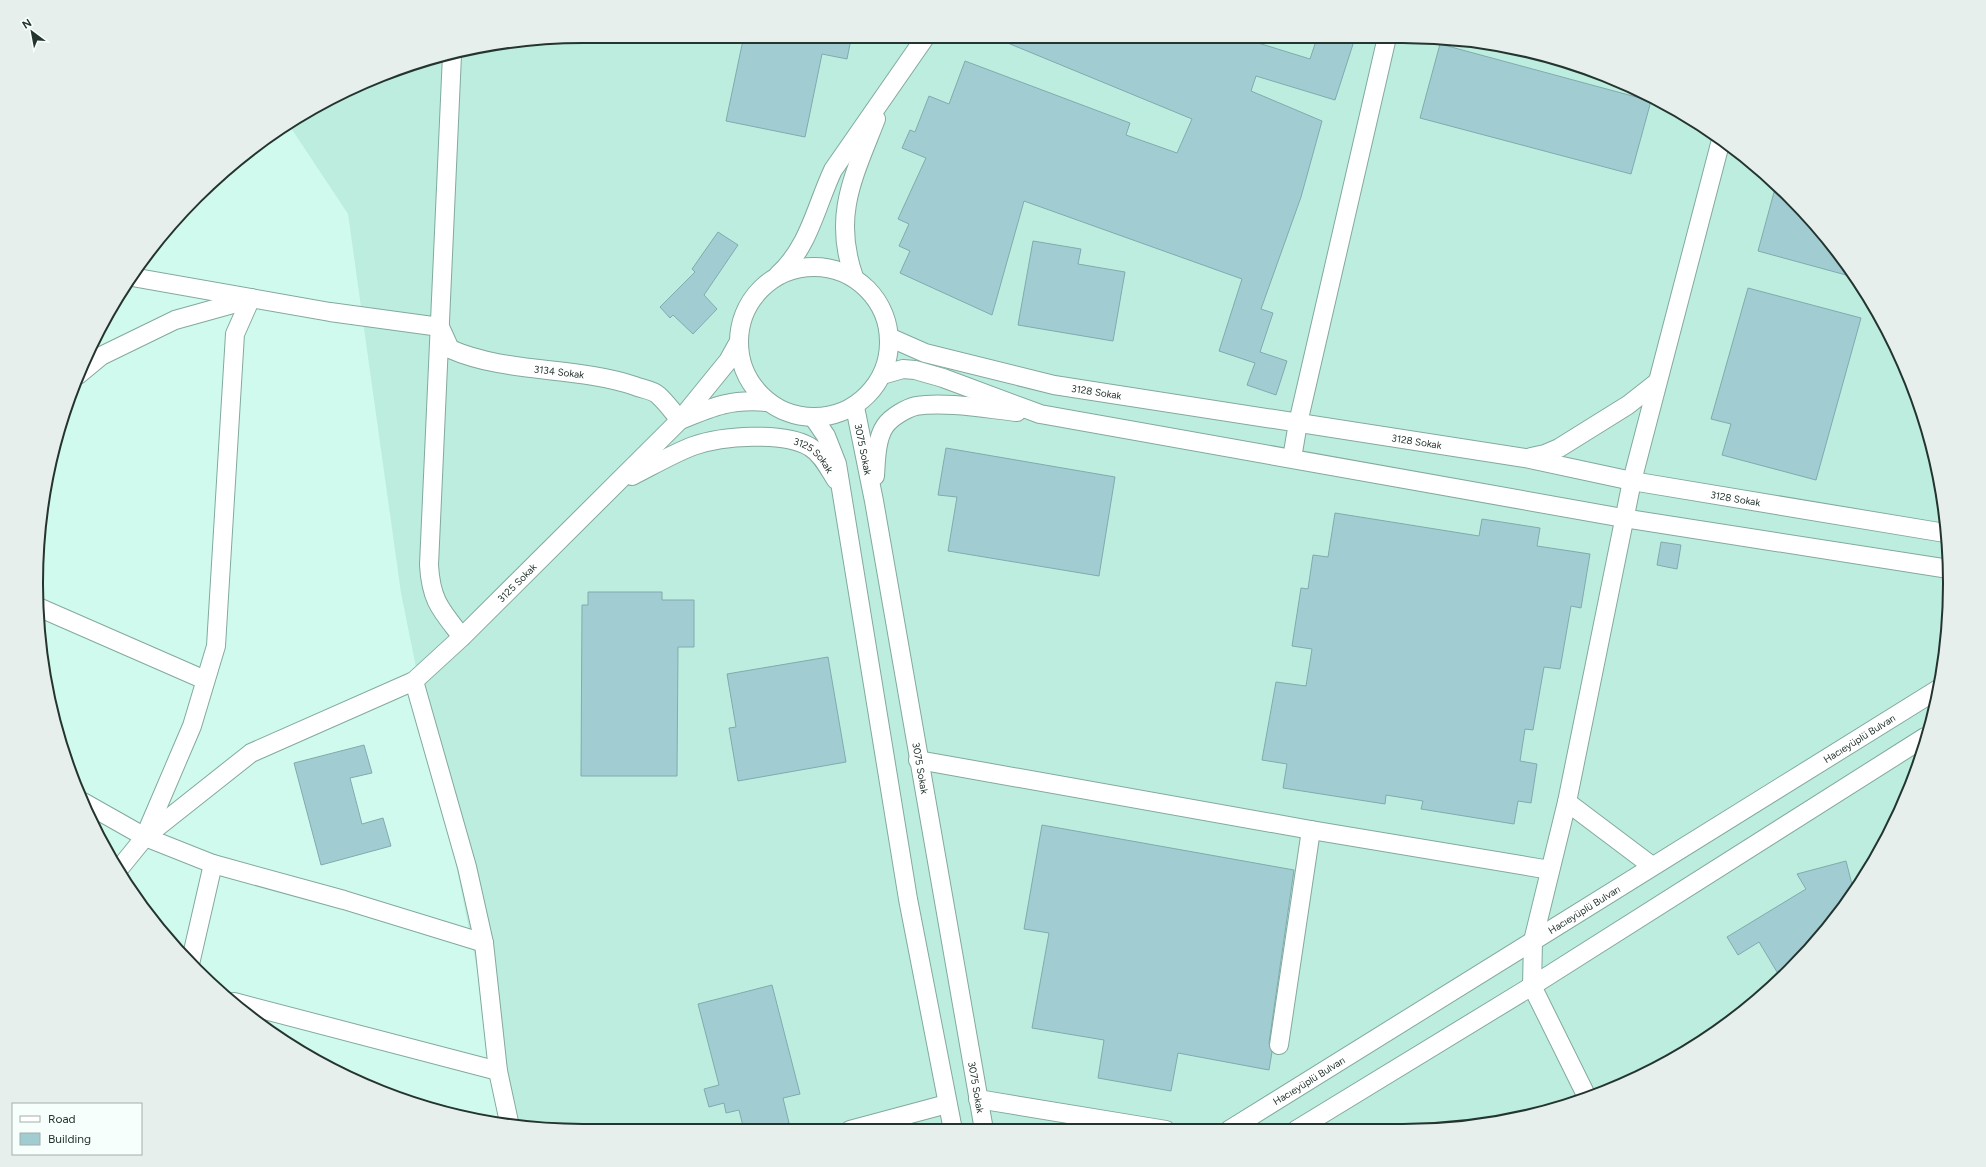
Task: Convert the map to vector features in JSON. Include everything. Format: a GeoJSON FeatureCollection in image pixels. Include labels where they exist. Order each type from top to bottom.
{"type":"FeatureCollection","features":[{"type":"Feature","properties":{"kind":"street"},"geometry":{"type":"LineString","coordinates":[[885,96],[852,182],[846,203],[844,240],[847,259],[854,277],[878,302],[888,324],[891,338],[882,375],[870,393],[855,407],[826,417],[800,417],[767,402],[756,391],[743,369],[738,343],[742,318],[755,295],[796,256],[809,232],[823,191],[834,170],[921,43]]}},
{"type":"Feature","properties":{"kind":"street"},"geometry":{"type":"LineString","coordinates":[[1292,458],[1298,423],[1386,43]]}},
{"type":"Feature","properties":{"kind":"street"},"geometry":{"type":"LineString","coordinates":[[452,59],[430,584],[439,608],[462,637]]}},
{"type":"Feature","properties":{"kind":"street"},"geometry":{"type":"LineString","coordinates":[[1584,1092],[1532,986],[1533,941],[1567,802],[1632,481],[1656,383],[1719,146]]}},
{"type":"Feature","properties":{"kind":"street"},"geometry":{"type":"LineString","coordinates":[[773,279],[795,269],[819,267],[842,272],[854,277]]}},
{"type":"Feature","properties":{"kind":"street"},"geometry":{"type":"LineString","coordinates":[[138,278],[252,298],[440,327]]}},
{"type":"Feature","properties":{"kind":"street"},"geometry":{"type":"LineString","coordinates":[[89,366],[101,356],[175,320],[252,298]]}},
{"type":"Feature","properties":{"kind":"street"},"geometry":{"type":"LineString","coordinates":[[122,865],[145,837],[192,726],[216,646],[235,334],[252,298]]}},
{"type":"Feature","properties":{"kind":"street","name":"3134 Sokak"},"geometry":{"type":"LineString","coordinates":[[440,327],[450,349],[465,355],[494,362],[587,374],[624,382],[658,394],[680,420]]}},
{"type":"Feature","properties":{"kind":"street","name":"3128 Sokak"},"geometry":{"type":"LineString","coordinates":[[891,338],[925,353],[1054,385],[1525,458],[1632,481],[1940,532]]}},
{"type":"Feature","properties":{"kind":"street","name":"3125 Sokak"},"geometry":{"type":"LineString","coordinates":[[145,837],[251,753],[414,680],[462,637],[619,483],[680,420],[728,361],[738,343]]}},
{"type":"Feature","properties":{"kind":"street"},"geometry":{"type":"LineString","coordinates":[[882,375],[903,369],[915,370],[943,378],[1040,414]]}},
{"type":"Feature","properties":{"kind":"street"},"geometry":{"type":"LineString","coordinates":[[1525,458],[1546,454],[1559,448],[1628,405],[1656,383]]}},
{"type":"Feature","properties":{"kind":"street","name":"3125 Sokak"},"geometry":{"type":"LineString","coordinates":[[680,420],[725,403],[752,401],[767,402]]}},
{"type":"Feature","properties":{"kind":"street"},"geometry":{"type":"LineString","coordinates":[[874,501],[878,447],[886,425],[899,414],[915,406],[936,405],[1040,414],[1624,518],[1943,568]]}},
{"type":"Feature","properties":{"kind":"street","name":"3075 Sokak"},"geometry":{"type":"LineString","coordinates":[[855,407],[874,501],[918,760],[978,1099],[984,1124]]}},
{"type":"Feature","properties":{"kind":"street"},"geometry":{"type":"LineString","coordinates":[[814,417],[832,449],[837,464],[908,899],[952,1124]]}},
{"type":"Feature","properties":{"kind":"street","name":"3125 Sokak"},"geometry":{"type":"LineString","coordinates":[[619,483],[693,446],[733,439],[785,437],[810,447],[821,457],[840,486]]}},
{"type":"Feature","properties":{"kind":"street"},"geometry":{"type":"LineString","coordinates":[[44,610],[205,680]]}},
{"type":"Feature","properties":{"kind":"street"},"geometry":{"type":"LineString","coordinates":[[414,680],[467,867],[484,943],[498,1071],[507,1118]]}},
{"type":"Feature","properties":{"kind":"street","name":"Hacıeyüplü Bulvarı"},"geometry":{"type":"LineString","coordinates":[[1239,1124],[1932,693]]}},
{"type":"Feature","properties":{"kind":"street"},"geometry":{"type":"LineString","coordinates":[[1306,1124],[1532,986],[1919,741]]}},
{"type":"Feature","properties":{"kind":"street"},"geometry":{"type":"LineString","coordinates":[[918,760],[1311,830],[1550,870]]}},
{"type":"Feature","properties":{"kind":"street"},"geometry":{"type":"LineString","coordinates":[[1567,802],[1652,866]]}},
{"type":"Feature","properties":{"kind":"street"},"geometry":{"type":"LineString","coordinates":[[92,807],[145,837],[213,864],[344,900],[484,943]]}},
{"type":"Feature","properties":{"kind":"street"},"geometry":{"type":"LineString","coordinates":[[1279,1045],[1311,830]]}},
{"type":"Feature","properties":{"kind":"street"},"geometry":{"type":"LineString","coordinates":[[192,956],[213,864]]}},
{"type":"Feature","properties":{"kind":"street"},"geometry":{"type":"LineString","coordinates":[[245,1005],[498,1071]]}},
{"type":"Feature","properties":{"kind":"street"},"geometry":{"type":"LineString","coordinates":[[978,1099],[1130,1124]]}},
{"type":"Feature","properties":{"kind":"street"},"geometry":{"type":"LineString","coordinates":[[873,1124],[948,1104]]}},
{"type":"Feature","properties":{"kind":"shaded area"},"geometry":{"type":"Polygon","coordinates":[[[584,43],[1402,43],[1438,44],[1508,53],[1542,61],[1576,72],[1609,84],[1673,115],[1703,134],[1759,177],[1785,201],[1831,254],[1871,313],[1887,344],[1902,377],[1925,444],[1933,478],[1942,548],[1942,619],[1938,654],[1933,689],[1925,723],[1914,757],[1902,790],[1871,854],[1831,913],[1785,966],[1732,1012],[1673,1052],[1609,1083],[1542,1106],[1508,1114],[1473,1119],[1438,1123],[1402,1124],[584,1124],[548,1123],[507,1118],[401,593],[348,214],[291,129],[313,115],[377,84],[444,61],[478,53],[513,48],[548,44],[584,43]]]}},
{"type":"Feature","properties":{"kind":"building"},"geometry":{"type":"Polygon","coordinates":[[[742,43],[850,43],[847,59],[822,54],[805,137],[726,121],[742,43]]]}},
{"type":"Feature","properties":{"kind":"building"},"geometry":{"type":"Polygon","coordinates":[[[1008,43],[1258,43],[1310,59],[1315,43],[1353,43],[1335,100],[1256,76],[1251,91],[1322,121],[1301,197],[1261,309],[1273,313],[1260,352],[1287,361],[1276,395],[1247,385],[1255,363],[1219,351],[1242,279],[1024,201],[992,315],[900,273],[910,251],[899,246],[909,224],[898,219],[926,158],[902,148],[910,130],[915,132],[929,96],[949,104],[965,61],[1130,123],[1126,135],[1177,153],[1192,119],[1008,43]]]}},
{"type":"Feature","properties":{"kind":"building"},"geometry":{"type":"Polygon","coordinates":[[[1440,44],[1640,98],[1650,103],[1631,174],[1420,118],[1440,44]]]}},
{"type":"Feature","properties":{"kind":"building"},"geometry":{"type":"Polygon","coordinates":[[[1774,191],[1809,227],[1846,275],[1758,251],[1774,191]]]}},
{"type":"Feature","properties":{"kind":"building"},"geometry":{"type":"Polygon","coordinates":[[[718,232],[738,245],[704,295],[717,309],[693,334],[673,315],[670,318],[660,307],[695,272],[692,269],[718,232]]]}},
{"type":"Feature","properties":{"kind":"building"},"geometry":{"type":"Polygon","coordinates":[[[1033,241],[1081,249],[1078,264],[1125,272],[1113,341],[1018,325],[1033,241]]]}},
{"type":"Feature","properties":{"kind":"building"},"geometry":{"type":"Polygon","coordinates":[[[1748,288],[1861,318],[1816,480],[1722,455],[1731,424],[1711,419],[1748,288]]]}},
{"type":"Feature","properties":{"kind":"building"},"geometry":{"type":"Polygon","coordinates":[[[946,448],[1115,477],[1099,576],[948,551],[957,497],[938,495],[946,448]]]}},
{"type":"Feature","properties":{"kind":"building"},"geometry":{"type":"Polygon","coordinates":[[[1335,513],[1479,536],[1482,519],[1540,528],[1537,546],[1590,554],[1581,608],[1571,606],[1560,669],[1544,667],[1533,730],[1525,729],[1520,761],[1537,764],[1531,803],[1518,801],[1514,824],[1421,809],[1423,801],[1386,795],[1385,804],[1283,788],[1287,764],[1262,760],[1276,682],[1306,686],[1312,649],[1292,646],[1301,588],[1308,589],[1313,555],[1328,557],[1335,513]]]}},
{"type":"Feature","properties":{"kind":"building"},"geometry":{"type":"Polygon","coordinates":[[[1661,542],[1681,545],[1677,569],[1657,565],[1661,542]]]}},
{"type":"Feature","properties":{"kind":"building"},"geometry":{"type":"Polygon","coordinates":[[[588,592],[662,592],[662,600],[694,600],[694,647],[678,647],[677,776],[581,776],[582,605],[588,605],[588,592]]]}},
{"type":"Feature","properties":{"kind":"building"},"geometry":{"type":"Polygon","coordinates":[[[828,657],[846,762],[738,781],[729,728],[736,727],[727,674],[828,657]]]}},
{"type":"Feature","properties":{"kind":"building"},"geometry":{"type":"Polygon","coordinates":[[[364,745],[372,773],[350,778],[362,824],[383,818],[391,846],[321,865],[294,763],[364,745]]]}},
{"type":"Feature","properties":{"kind":"building"},"geometry":{"type":"Polygon","coordinates":[[[1042,825],[1294,870],[1269,1043],[1272,1052],[1269,1070],[1178,1053],[1171,1091],[1098,1078],[1104,1040],[1032,1028],[1049,933],[1024,929],[1042,825]]]}},
{"type":"Feature","properties":{"kind":"building"},"geometry":{"type":"Polygon","coordinates":[[[1846,861],[1852,884],[1809,940],[1778,973],[1759,942],[1738,955],[1727,937],[1806,889],[1797,874],[1846,861]]]}},
{"type":"Feature","properties":{"kind":"building"},"geometry":{"type":"Polygon","coordinates":[[[772,985],[800,1094],[783,1098],[789,1123],[742,1124],[739,1110],[726,1113],[724,1103],[709,1107],[704,1089],[719,1085],[698,1004],[772,985]]]}}]}
